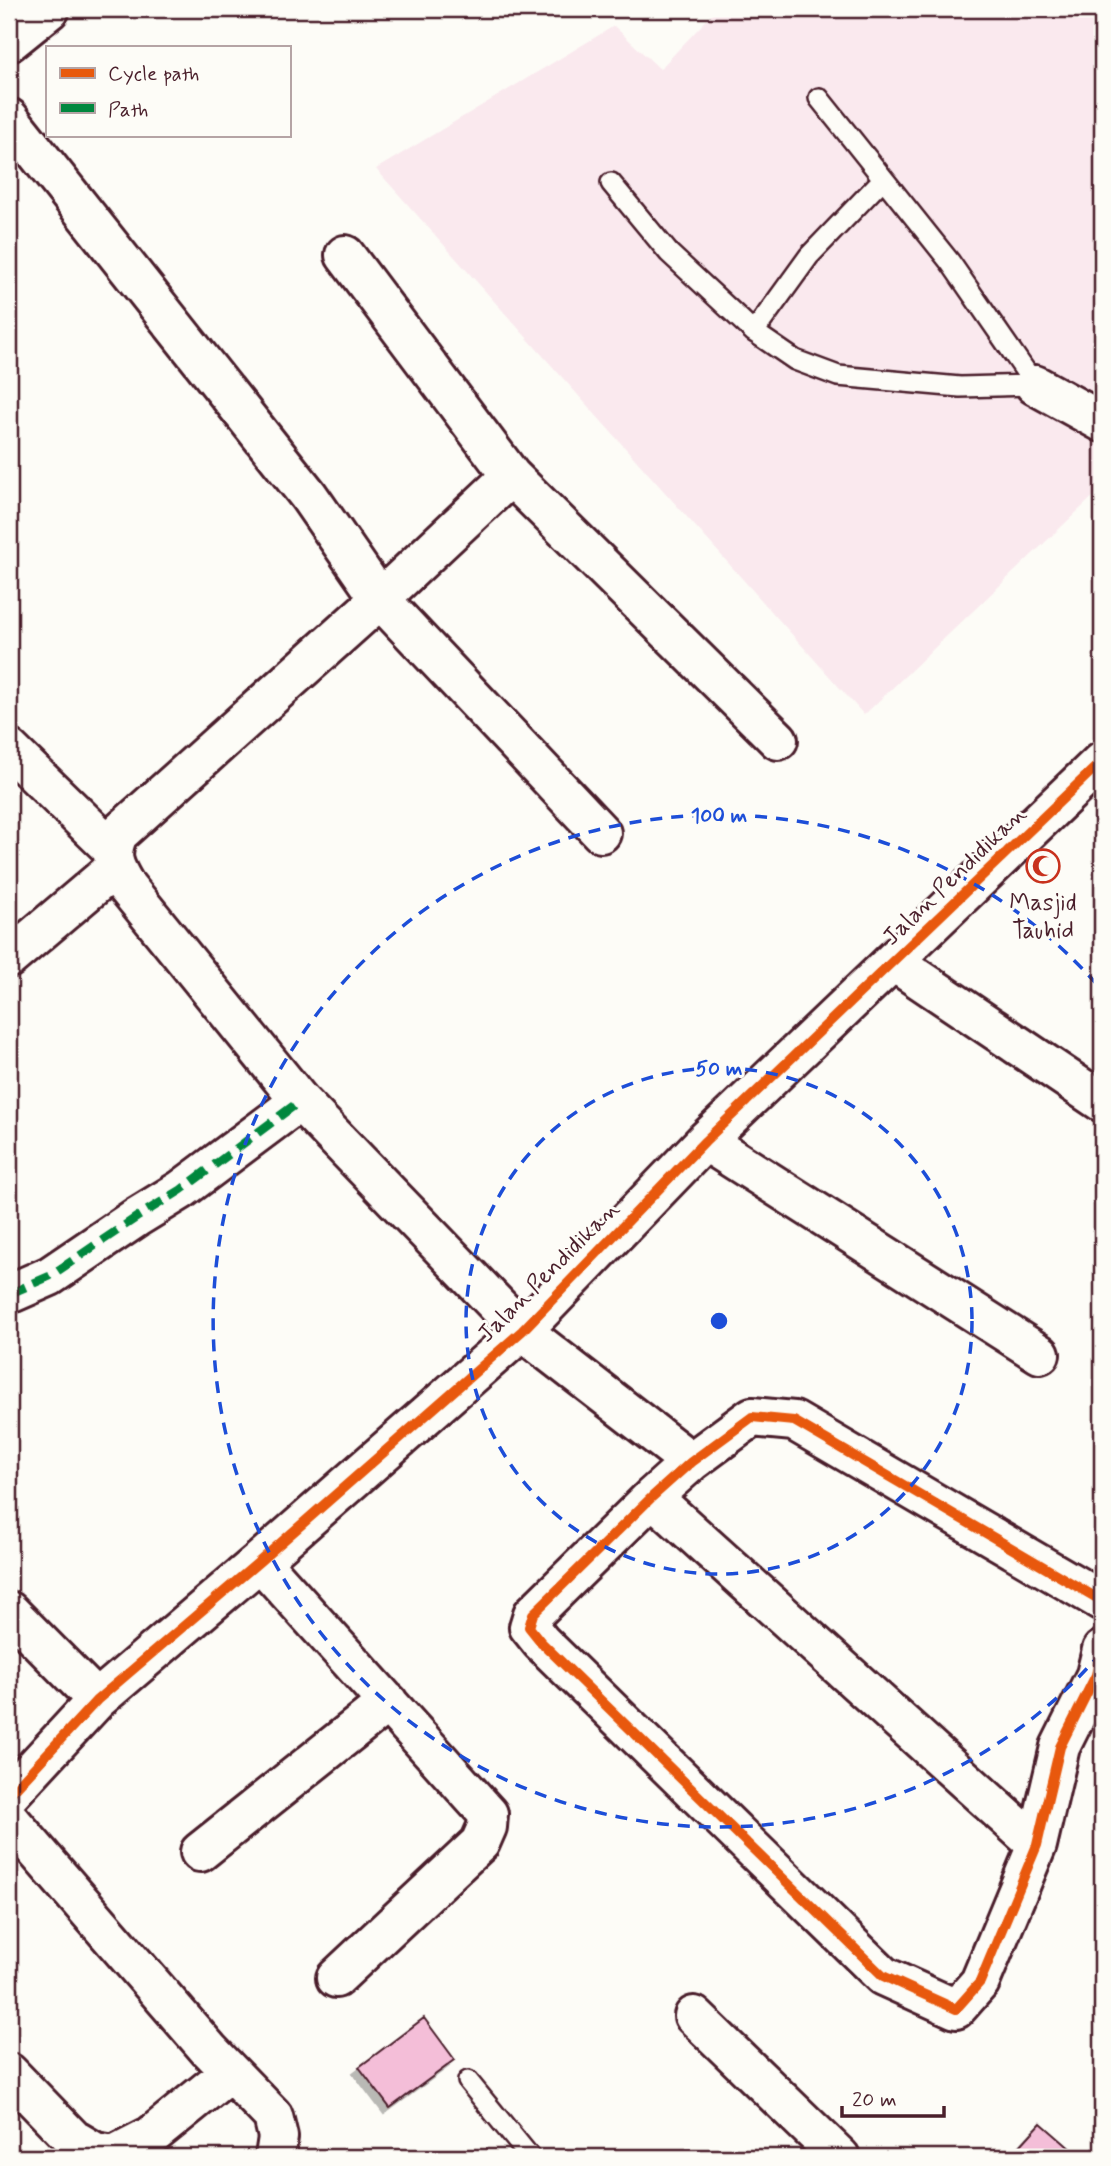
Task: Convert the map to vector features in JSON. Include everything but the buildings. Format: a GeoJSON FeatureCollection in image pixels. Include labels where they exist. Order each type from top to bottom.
{"type":"FeatureCollection","features":[{"type":"Feature","properties":{"kind":"street"},"geometry":{"type":"LineString","coordinates":[[9,42],[50,9]]}},
{"type":"Feature","properties":{"kind":"street"},"geometry":{"type":"LineString","coordinates":[[9,118],[309,495],[380,598],[601,833]]}},
{"type":"Feature","properties":{"kind":"street"},"geometry":{"type":"LineString","coordinates":[[345,255],[511,476],[778,740]]}},
{"type":"Feature","properties":{"kind":"street"},"geometry":{"type":"LineString","coordinates":[[1035,385],[1102,422]]}},
{"type":"Feature","properties":{"kind":"street"},"geometry":{"type":"LineString","coordinates":[[9,958],[113,858],[118,834],[511,476]]}},
{"type":"Feature","properties":{"kind":"street"},"geometry":{"type":"LineString","coordinates":[[9,749],[113,858],[125,885],[300,1101],[522,1331],[691,1462]]}},
{"type":"Feature","properties":{"kind":"street","name":"Jalan Pendidikan"},"geometry":{"type":"LineString","coordinates":[[9,1795],[97,1700],[522,1331],[705,1141],[1102,761]]}},
{"type":"Feature","properties":{"kind":"street"},"geometry":{"type":"LineString","coordinates":[[894,962],[1102,1102]]}},
{"type":"Feature","properties":{"kind":"street"},"geometry":{"type":"LineString","coordinates":[[9,1294],[50,1276],[181,1190],[300,1101]]}},
{"type":"Feature","properties":{"kind":"street"},"geometry":{"type":"LineString","coordinates":[[705,1141],[1040,1354]]}},
{"type":"Feature","properties":{"kind":"street"},"geometry":{"type":"LineString","coordinates":[[1102,1601],[794,1421],[752,1417],[691,1462],[652,1497],[533,1614],[529,1627],[541,1643],[883,1976],[956,2010],[980,1982],[1037,1845],[1060,1747],[1096,1675],[1102,1650]]}},
{"type":"Feature","properties":{"kind":"street"},"geometry":{"type":"LineString","coordinates":[[652,1497],[1037,1845]]}},
{"type":"Feature","properties":{"kind":"street"},"geometry":{"type":"LineString","coordinates":[[260,1561],[488,1814],[487,1826],[480,1843],[336,1978]]}},
{"type":"Feature","properties":{"kind":"street"},"geometry":{"type":"LineString","coordinates":[[9,1611],[97,1700]]}},
{"type":"Feature","properties":{"kind":"street"},"geometry":{"type":"LineString","coordinates":[[200,1852],[388,1702]]}},
{"type":"Feature","properties":{"kind":"street"},"geometry":{"type":"LineString","coordinates":[[9,1819],[200,2039],[273,2116],[278,2137],[275,2157]]}},
{"type":"Feature","properties":{"kind":"street"},"geometry":{"type":"LineString","coordinates":[[694,2016],[840,2157]]}},
{"type":"Feature","properties":{"kind":"street"},"geometry":{"type":"LineString","coordinates":[[9,2073],[73,2139],[95,2152],[114,2155],[150,2136],[230,2072]]}},
{"type":"Feature","properties":{"kind":"lane"},"geometry":{"type":"LineString","coordinates":[[819,98],[950,262],[1035,385]]}},
{"type":"Feature","properties":{"kind":"lane"},"geometry":{"type":"LineString","coordinates":[[754,332],[809,256],[883,179]]}},
{"type":"Feature","properties":{"kind":"lane"},"geometry":{"type":"LineString","coordinates":[[611,183],[669,253],[754,332],[795,360],[838,376],[960,387],[1035,385]]}},
{"type":"Feature","properties":{"kind":"lane"},"geometry":{"type":"LineString","coordinates":[[468,2081],[530,2157]]}},
{"type":"Feature","properties":{"kind":"shaded area"},"geometry":{"type":"Polygon","coordinates":[[[717,9],[1102,9],[1102,488],[864,715],[376,169],[614,26],[660,69],[717,9]]]}},
{"type":"Feature","properties":{"kind":"marked path"},"geometry":{"type":"LineString","coordinates":[[9,1294],[50,1276],[181,1190],[300,1101]]}},
{"type":"Feature","properties":{"kind":"cycle path"},"geometry":{"type":"LineString","coordinates":[[9,1795],[97,1700],[522,1331],[705,1141],[1102,761]]}},
{"type":"Feature","properties":{"kind":"cycle path"},"geometry":{"type":"LineString","coordinates":[[1102,1601],[794,1421],[752,1417],[691,1462],[652,1497],[533,1614],[529,1627],[541,1642],[883,1976],[956,2009],[980,1982],[1037,1845],[1060,1747],[1096,1675],[1102,1650]]}},
{"type":"Feature","properties":{"kind":"place","name":"Masjid Tauhid"},"geometry":{"type":"Point","coordinates":[1043,866]}}]}
